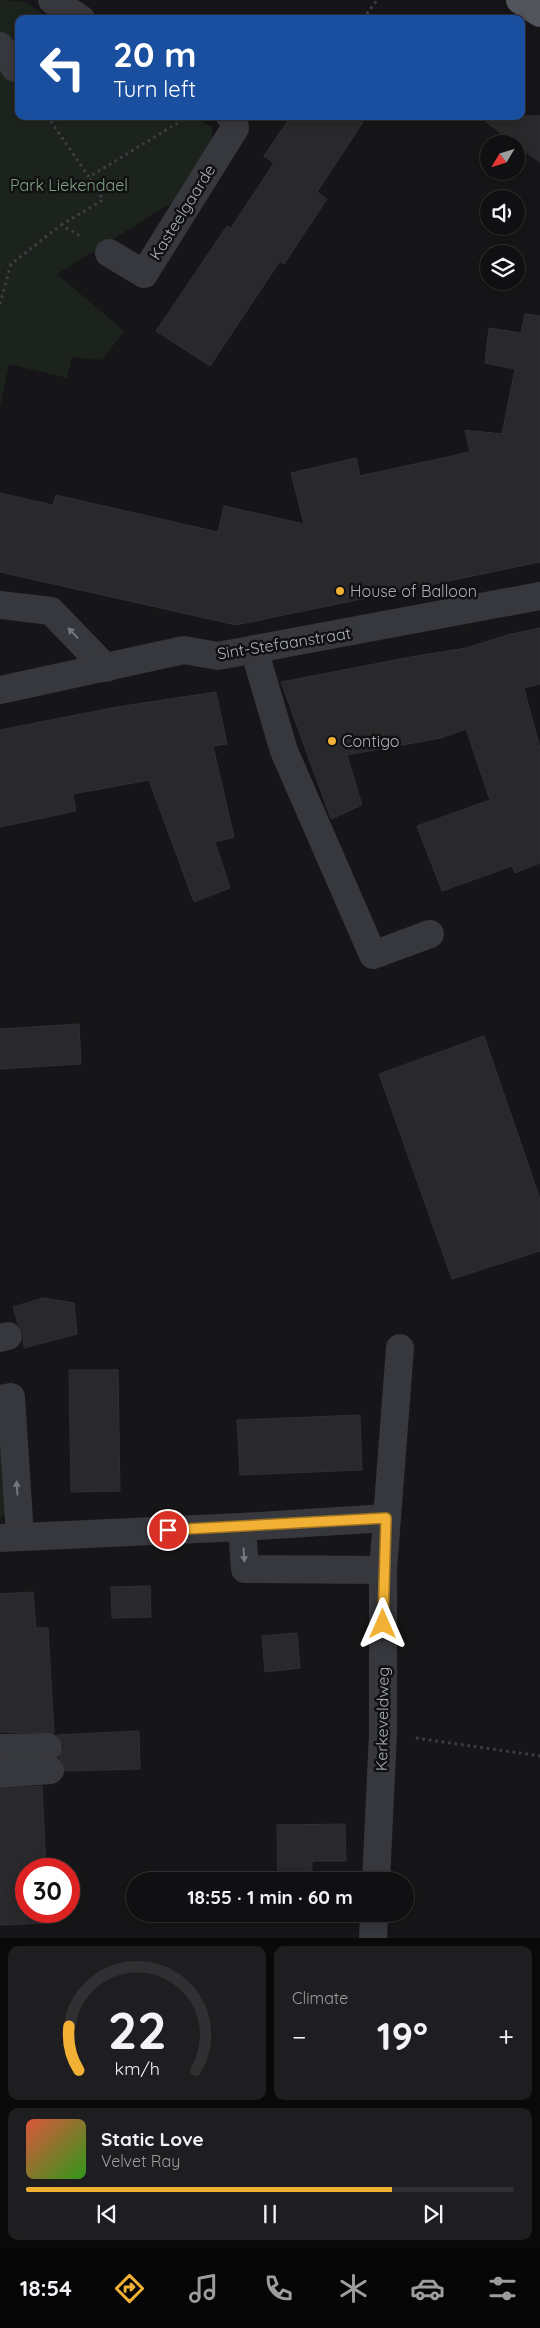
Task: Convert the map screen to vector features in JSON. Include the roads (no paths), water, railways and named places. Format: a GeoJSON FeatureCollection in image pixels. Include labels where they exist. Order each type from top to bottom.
{"type":"FeatureCollection","features":[{"type":"Feature","properties":{"kind":"main road"},"geometry":{"type":"LineString","coordinates":[[520,0],[540,13]]}},
{"type":"Feature","properties":{"kind":"street"},"geometry":{"type":"LineString","coordinates":[[52,0],[75,15]]}},
{"type":"Feature","properties":{"kind":"street","name":"Kasteelgaarde"},"geometry":{"type":"LineString","coordinates":[[109,253],[144,274],[235,128],[234,120]]}},
{"type":"Feature","properties":{"kind":"street","name":"Sint-Stefaanstraat"},"geometry":{"type":"LineString","coordinates":[[0,690],[184,650],[218,656],[540,596]]}},
{"type":"Feature","properties":{"kind":"street"},"geometry":{"type":"LineString","coordinates":[[0,605],[51,611],[106,668]]}},
{"type":"Feature","properties":{"kind":"street"},"geometry":{"type":"LineString","coordinates":[[254,649],[284,751],[373,955],[430,934]]}},
{"type":"Feature","properties":{"kind":"street","name":"Kerkeveldweg"},"geometry":{"type":"LineString","coordinates":[[376,1872],[383,1734],[383,1570],[400,1348]]}},
{"type":"Feature","properties":{"kind":"street"},"geometry":{"type":"LineString","coordinates":[[0,1399],[10,1397],[10,1537],[242,1527],[386,1518]]}},
{"type":"Feature","properties":{"kind":"street"},"geometry":{"type":"LineString","coordinates":[[242,1527],[245,1569],[383,1570]]}},
{"type":"Feature","properties":{"kind":"street"},"geometry":{"type":"LineString","coordinates":[[0,1748],[49,1759],[0,1774]]}},
{"type":"Feature","properties":{"kind":"street"},"geometry":{"type":"LineString","coordinates":[[373,1938],[374,1922]]}},
{"type":"Feature","properties":{"kind":"place","name":"House of Balloon"},"geometry":{"type":"Point","coordinates":[340,591]}},
{"type":"Feature","properties":{"kind":"place","name":"Contigo"},"geometry":{"type":"Point","coordinates":[332,741]}},
{"type":"Feature","properties":{"kind":"park label","name":"Park Liekendael"},"geometry":{"type":"Point","coordinates":[69,185]}}]}
